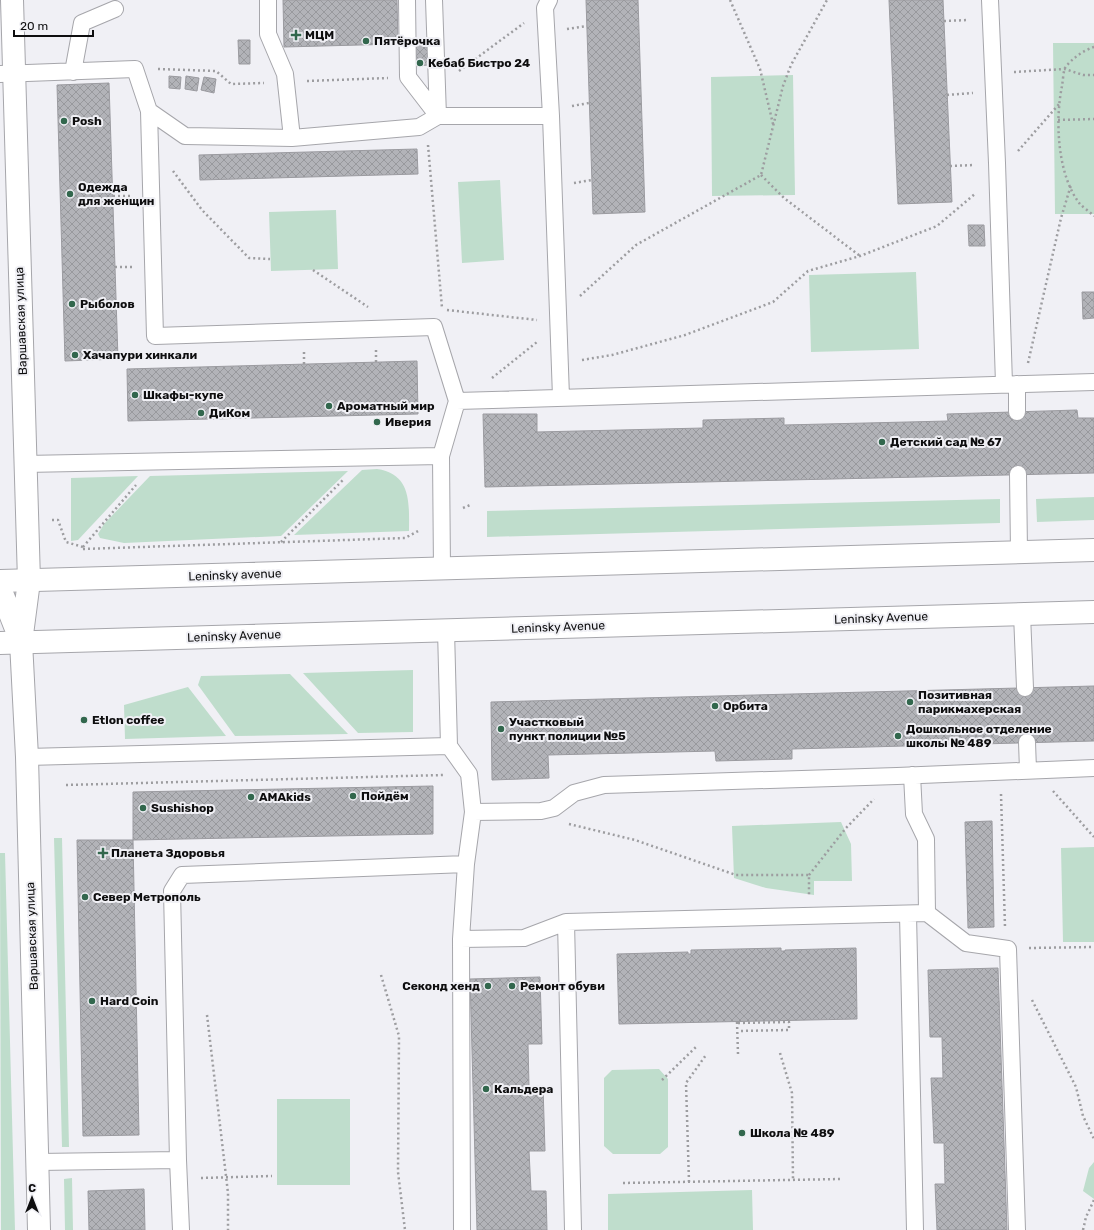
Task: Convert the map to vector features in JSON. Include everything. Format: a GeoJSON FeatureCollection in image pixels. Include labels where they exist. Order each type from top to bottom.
{"type":"FeatureCollection","features":[{"type":"Feature","properties":{"kind":"main road","name":"Варшавская улица"},"geometry":{"type":"LineString","coordinates":[[11,643],[29,581],[7,74],[12,0]]}},
{"type":"Feature","properties":{"kind":"main road"},"geometry":{"type":"LineString","coordinates":[[1019,552],[1094,550]]}},
{"type":"Feature","properties":{"kind":"main road","name":"Leninsky avenue"},"geometry":{"type":"LineString","coordinates":[[0,581],[1019,552]]}},
{"type":"Feature","properties":{"kind":"main road","name":"Варшавская улица"},"geometry":{"type":"LineString","coordinates":[[0,588],[11,643],[27,757],[40,1230]]}},
{"type":"Feature","properties":{"kind":"main road","name":"Leninsky Avenue"},"geometry":{"type":"LineString","coordinates":[[11,643],[1094,612]]}},
{"type":"Feature","properties":{"kind":"lane"},"geometry":{"type":"LineString","coordinates":[[268,0],[268,34],[285,74],[292,138]]}},
{"type":"Feature","properties":{"kind":"lane"},"geometry":{"type":"LineString","coordinates":[[407,0],[408,77],[438,116]]}},
{"type":"Feature","properties":{"kind":"lane"},"geometry":{"type":"LineString","coordinates":[[434,0],[435,76],[438,116]]}},
{"type":"Feature","properties":{"kind":"lane"},"geometry":{"type":"LineString","coordinates":[[990,0],[997,174],[1011,384],[1017,412]]}},
{"type":"Feature","properties":{"kind":"lane"},"geometry":{"type":"LineString","coordinates":[[547,4],[561,397]]}},
{"type":"Feature","properties":{"kind":"lane"},"geometry":{"type":"LineString","coordinates":[[73,72],[82,23],[115,9]]}},
{"type":"Feature","properties":{"kind":"lane"},"geometry":{"type":"LineString","coordinates":[[7,74],[135,69],[149,111],[155,336],[434,327],[457,401],[441,456],[442,569]]}},
{"type":"Feature","properties":{"kind":"lane"},"geometry":{"type":"LineString","coordinates":[[149,111],[185,136],[292,138],[419,127],[438,116],[551,116]]}},
{"type":"Feature","properties":{"kind":"lane"},"geometry":{"type":"LineString","coordinates":[[457,401],[1094,382]]}},
{"type":"Feature","properties":{"kind":"lane"},"geometry":{"type":"LineString","coordinates":[[25,464],[441,456]]}},
{"type":"Feature","properties":{"kind":"lane"},"geometry":{"type":"LineString","coordinates":[[1018,474],[1019,552]]}},
{"type":"Feature","properties":{"kind":"lane"},"geometry":{"type":"LineString","coordinates":[[1022,614],[1025,688]]}},
{"type":"Feature","properties":{"kind":"lane"},"geometry":{"type":"LineString","coordinates":[[446,630],[449,746],[469,774],[473,812],[466,864],[461,939],[462,1230]]}},
{"type":"Feature","properties":{"kind":"lane"},"geometry":{"type":"LineString","coordinates":[[1027,742],[1028,770]]}},
{"type":"Feature","properties":{"kind":"lane"},"geometry":{"type":"LineString","coordinates":[[27,757],[449,746]]}},
{"type":"Feature","properties":{"kind":"lane"},"geometry":{"type":"LineString","coordinates":[[473,812],[540,811],[554,808],[574,793],[604,785],[1094,768]]}},
{"type":"Feature","properties":{"kind":"lane"},"geometry":{"type":"LineString","coordinates":[[905,775],[914,814],[926,839],[927,913]]}},
{"type":"Feature","properties":{"kind":"lane"},"geometry":{"type":"LineString","coordinates":[[181,1230],[172,891],[182,875],[466,864]]}},
{"type":"Feature","properties":{"kind":"lane"},"geometry":{"type":"LineString","coordinates":[[461,939],[524,938],[566,922],[927,913],[966,942],[1008,949],[1017,1230]]}},
{"type":"Feature","properties":{"kind":"lane"},"geometry":{"type":"LineString","coordinates":[[908,914],[915,1230]]}},
{"type":"Feature","properties":{"kind":"lane"},"geometry":{"type":"LineString","coordinates":[[566,922],[573,1230]]}},
{"type":"Feature","properties":{"kind":"lane"},"geometry":{"type":"LineString","coordinates":[[38,1162],[178,1160]]}},
{"type":"Feature","properties":{"kind":"path"},"geometry":{"type":"LineString","coordinates":[[730,0],[760,69],[774,124]]}},
{"type":"Feature","properties":{"kind":"path"},"geometry":{"type":"LineString","coordinates":[[457,401],[480,387],[526,352],[558,322],[582,294],[636,245],[761,175],[783,86],[791,65],[827,0]]}},
{"type":"Feature","properties":{"kind":"path"},"geometry":{"type":"LineString","coordinates":[[435,76],[452,76],[547,4]]}},
{"type":"Feature","properties":{"kind":"path"},"geometry":{"type":"LineString","coordinates":[[944,21],[990,20]]}},
{"type":"Feature","properties":{"kind":"path"},"geometry":{"type":"LineString","coordinates":[[1094,47],[1084,50],[1065,69],[1058,120],[1060,151],[1071,185],[1080,203],[1094,216]]}},
{"type":"Feature","properties":{"kind":"path"},"geometry":{"type":"LineString","coordinates":[[135,69],[216,71],[232,84],[408,77]]}},
{"type":"Feature","properties":{"kind":"path"},"geometry":{"type":"LineString","coordinates":[[992,73],[1065,69],[1083,75],[1094,75]]}},
{"type":"Feature","properties":{"kind":"path"},"geometry":{"type":"LineString","coordinates":[[947,95],[993,91]]}},
{"type":"Feature","properties":{"kind":"path"},"geometry":{"type":"LineString","coordinates":[[560,364],[612,355],[685,335],[773,302],[808,271],[860,256],[936,226],[997,174],[1060,104]]}},
{"type":"Feature","properties":{"kind":"path"},"geometry":{"type":"LineString","coordinates":[[1058,120],[1094,120]]}},
{"type":"Feature","properties":{"kind":"path"},"geometry":{"type":"LineString","coordinates":[[419,127],[428,144],[442,309],[558,322]]}},
{"type":"Feature","properties":{"kind":"path"},"geometry":{"type":"LineString","coordinates":[[170,166],[182,186],[202,210],[249,258],[270,259]]}},
{"type":"Feature","properties":{"kind":"path"},"geometry":{"type":"LineString","coordinates":[[761,175],[784,198],[860,256]]}},
{"type":"Feature","properties":{"kind":"path"},"geometry":{"type":"LineString","coordinates":[[1011,384],[1025,374],[1061,218],[1071,185]]}},
{"type":"Feature","properties":{"kind":"path"},"geometry":{"type":"LineString","coordinates":[[313,270],[369,308]]}},
{"type":"Feature","properties":{"kind":"path"},"geometry":{"type":"LineString","coordinates":[[281,542],[365,458]]}},
{"type":"Feature","properties":{"kind":"path"},"geometry":{"type":"LineString","coordinates":[[83,550],[155,461]]}},
{"type":"Feature","properties":{"kind":"path"},"geometry":{"type":"LineString","coordinates":[[58,520],[66,542],[83,550],[405,538],[470,505]]}},
{"type":"Feature","properties":{"kind":"path"},"geometry":{"type":"LineString","coordinates":[[66,785],[469,774]]}},
{"type":"Feature","properties":{"kind":"path"},"geometry":{"type":"LineString","coordinates":[[810,916],[809,875],[846,828],[905,775]]}},
{"type":"Feature","properties":{"kind":"path"},"geometry":{"type":"LineString","coordinates":[[1048,786],[1094,837]]}},
{"type":"Feature","properties":{"kind":"path"},"geometry":{"type":"LineString","coordinates":[[1000,792],[1006,933]]}},
{"type":"Feature","properties":{"kind":"path"},"geometry":{"type":"LineString","coordinates":[[554,808],[558,822],[635,840],[736,875],[809,875]]}},
{"type":"Feature","properties":{"kind":"path"},"geometry":{"type":"LineString","coordinates":[[1028,948],[1094,947]]}},
{"type":"Feature","properties":{"kind":"path"},"geometry":{"type":"LineString","coordinates":[[381,975],[399,1036],[398,1172],[405,1230]]}},
{"type":"Feature","properties":{"kind":"path"},"geometry":{"type":"LineString","coordinates":[[1009,978],[1033,1001],[1076,1087],[1083,1116],[1094,1139]]}},
{"type":"Feature","properties":{"kind":"path"},"geometry":{"type":"LineString","coordinates":[[207,1015],[228,1193],[228,1230]]}},
{"type":"Feature","properties":{"kind":"path"},"geometry":{"type":"LineString","coordinates":[[738,1031],[789,1030],[788,1022],[738,1023],[738,1031],[738,1054]]}},
{"type":"Feature","properties":{"kind":"path"},"geometry":{"type":"LineString","coordinates":[[662,1080],[696,1047]]}},
{"type":"Feature","properties":{"kind":"path"},"geometry":{"type":"LineString","coordinates":[[780,1053],[792,1093],[793,1180]]}},
{"type":"Feature","properties":{"kind":"path"},"geometry":{"type":"LineString","coordinates":[[689,1182],[686,1083],[706,1055]]}},
{"type":"Feature","properties":{"kind":"path"},"geometry":{"type":"LineString","coordinates":[[197,1178],[272,1176]]}},
{"type":"Feature","properties":{"kind":"path"},"geometry":{"type":"LineString","coordinates":[[623,1183],[841,1179]]}},
{"type":"Feature","properties":{"kind":"path"},"geometry":{"type":"LineString","coordinates":[[1083,1230],[1086,1217],[1094,1200]]}},
{"type":"Feature","properties":{"kind":"green space"},"geometry":{"type":"Polygon","coordinates":[[[1053,43],[1094,43],[1094,214],[1055,214],[1053,43]]]}},
{"type":"Feature","properties":{"kind":"green space"},"geometry":{"type":"Polygon","coordinates":[[[793,75],[795,195],[712,196],[711,77],[793,75]]]}},
{"type":"Feature","properties":{"kind":"green space"},"geometry":{"type":"Polygon","coordinates":[[[500,180],[504,260],[462,263],[458,182],[500,180]]]}},
{"type":"Feature","properties":{"kind":"green space"},"geometry":{"type":"Polygon","coordinates":[[[336,210],[338,269],[271,271],[269,212],[336,210]]]}},
{"type":"Feature","properties":{"kind":"green space"},"geometry":{"type":"Polygon","coordinates":[[[916,272],[919,349],[811,352],[809,275],[916,272]]]}},
{"type":"Feature","properties":{"kind":"green space"},"geometry":{"type":"Polygon","coordinates":[[[377,469],[388,472],[397,477],[403,484],[408,501],[409,531],[294,535],[362,470],[377,469]]]}},
{"type":"Feature","properties":{"kind":"green space"},"geometry":{"type":"Polygon","coordinates":[[[348,471],[281,536],[124,543],[100,538],[98,534],[104,524],[150,476],[348,471]]]}},
{"type":"Feature","properties":{"kind":"green space"},"geometry":{"type":"Polygon","coordinates":[[[138,476],[78,540],[71,541],[71,478],[138,476]]]}},
{"type":"Feature","properties":{"kind":"green space"},"geometry":{"type":"Polygon","coordinates":[[[1094,497],[1094,520],[1037,522],[1036,499],[1094,497]]]}},
{"type":"Feature","properties":{"kind":"green space"},"geometry":{"type":"Polygon","coordinates":[[[1000,499],[1000,523],[487,537],[487,511],[1000,499]]]}},
{"type":"Feature","properties":{"kind":"green space"},"geometry":{"type":"Polygon","coordinates":[[[413,670],[413,732],[358,733],[303,673],[413,670]]]}},
{"type":"Feature","properties":{"kind":"green space"},"geometry":{"type":"Polygon","coordinates":[[[290,674],[348,734],[235,736],[198,685],[201,676],[290,674]]]}},
{"type":"Feature","properties":{"kind":"green space"},"geometry":{"type":"Polygon","coordinates":[[[188,687],[226,736],[125,739],[124,705],[188,687]]]}},
{"type":"Feature","properties":{"kind":"green space"},"geometry":{"type":"Polygon","coordinates":[[[841,822],[851,844],[852,881],[814,881],[814,895],[766,888],[734,878],[732,826],[841,822]]]}},
{"type":"Feature","properties":{"kind":"green space"},"geometry":{"type":"Polygon","coordinates":[[[54,838],[62,838],[69,1147],[62,1147],[54,838]]]}},
{"type":"Feature","properties":{"kind":"green space"},"geometry":{"type":"Polygon","coordinates":[[[1094,847],[1094,942],[1063,942],[1061,848],[1094,847]]]}},
{"type":"Feature","properties":{"kind":"green space"},"geometry":{"type":"Polygon","coordinates":[[[0,853],[5,853],[15,1230],[1,1230],[0,853]]]}},
{"type":"Feature","properties":{"kind":"green space"},"geometry":{"type":"Polygon","coordinates":[[[659,1069],[668,1079],[668,1147],[660,1154],[613,1154],[604,1146],[604,1078],[612,1070],[659,1069]]]}},
{"type":"Feature","properties":{"kind":"green space"},"geometry":{"type":"Polygon","coordinates":[[[277,1099],[350,1099],[350,1185],[277,1185],[277,1099]]]}},
{"type":"Feature","properties":{"kind":"green space"},"geometry":{"type":"Polygon","coordinates":[[[1094,1162],[1094,1199],[1083,1191],[1089,1168],[1094,1162]]]}},
{"type":"Feature","properties":{"kind":"green space"},"geometry":{"type":"Polygon","coordinates":[[[72,1178],[73,1230],[65,1230],[64,1179],[72,1178]]]}},
{"type":"Feature","properties":{"kind":"green space"},"geometry":{"type":"Polygon","coordinates":[[[752,1190],[753,1230],[608,1230],[608,1194],[752,1190]]]}},
{"type":"Feature","properties":{"kind":"building"},"geometry":{"type":"Polygon","coordinates":[[[283,0],[397,0],[398,44],[284,47],[283,0]]]}},
{"type":"Feature","properties":{"kind":"building"},"geometry":{"type":"Polygon","coordinates":[[[586,0],[638,0],[645,212],[593,214],[586,0]]]}},
{"type":"Feature","properties":{"kind":"building"},"geometry":{"type":"Polygon","coordinates":[[[889,0],[943,0],[952,202],[898,204],[889,0]]]}},
{"type":"Feature","properties":{"kind":"building"},"geometry":{"type":"Polygon","coordinates":[[[427,39],[429,65],[411,66],[410,40],[427,39]]]}},
{"type":"Feature","properties":{"kind":"building"},"geometry":{"type":"Polygon","coordinates":[[[238,40],[250,40],[250,64],[239,64],[238,40]]]}},
{"type":"Feature","properties":{"kind":"building"},"geometry":{"type":"Polygon","coordinates":[[[169,76],[181,77],[180,89],[169,88],[169,76]]]}},
{"type":"Feature","properties":{"kind":"building"},"geometry":{"type":"Polygon","coordinates":[[[186,76],[199,78],[197,91],[185,89],[186,76]]]}},
{"type":"Feature","properties":{"kind":"building"},"geometry":{"type":"Polygon","coordinates":[[[204,77],[216,79],[214,93],[201,90],[204,77]]]}},
{"type":"Feature","properties":{"kind":"building"},"geometry":{"type":"Polygon","coordinates":[[[109,83],[118,359],[65,361],[57,85],[109,83]]]}},
{"type":"Feature","properties":{"kind":"building"},"geometry":{"type":"Polygon","coordinates":[[[417,149],[418,174],[200,180],[199,155],[417,149]]]}},
{"type":"Feature","properties":{"kind":"building"},"geometry":{"type":"Polygon","coordinates":[[[968,225],[984,225],[985,246],[969,246],[968,225]]]}},
{"type":"Feature","properties":{"kind":"building"},"geometry":{"type":"Polygon","coordinates":[[[1082,292],[1094,292],[1094,318],[1083,319],[1082,292]]]}},
{"type":"Feature","properties":{"kind":"building"},"geometry":{"type":"Polygon","coordinates":[[[417,361],[418,414],[128,421],[127,369],[417,361]]]}},
{"type":"Feature","properties":{"kind":"building"},"geometry":{"type":"Polygon","coordinates":[[[1077,410],[1078,418],[1094,418],[1094,473],[485,487],[483,414],[537,414],[537,432],[703,428],[703,420],[784,418],[784,425],[948,421],[947,414],[1077,410]]]}},
{"type":"Feature","properties":{"kind":"building"},"geometry":{"type":"Polygon","coordinates":[[[1094,686],[1094,741],[792,749],[792,759],[716,761],[715,751],[548,755],[549,778],[492,780],[491,702],[1094,686]]]}},
{"type":"Feature","properties":{"kind":"building"},"geometry":{"type":"Polygon","coordinates":[[[433,786],[433,834],[133,840],[133,792],[433,786]]]}},
{"type":"Feature","properties":{"kind":"building"},"geometry":{"type":"Polygon","coordinates":[[[992,821],[994,927],[968,928],[965,822],[992,821]]]}},
{"type":"Feature","properties":{"kind":"building"},"geometry":{"type":"Polygon","coordinates":[[[77,840],[133,840],[139,1135],[83,1136],[77,840]]]}},
{"type":"Feature","properties":{"kind":"building"},"geometry":{"type":"Polygon","coordinates":[[[781,948],[781,951],[785,951],[856,948],[857,1019],[619,1024],[617,954],[688,952],[688,954],[691,954],[691,950],[781,948]]]}},
{"type":"Feature","properties":{"kind":"building"},"geometry":{"type":"Polygon","coordinates":[[[998,968],[1007,1230],[937,1230],[935,1184],[945,1184],[944,1143],[934,1143],[931,1078],[943,1078],[942,1037],[930,1037],[928,970],[998,968]]]}},
{"type":"Feature","properties":{"kind":"building"},"geometry":{"type":"Polygon","coordinates":[[[540,977],[542,1044],[528,1044],[529,1087],[543,1086],[545,1151],[529,1151],[531,1191],[546,1191],[547,1230],[477,1230],[470,979],[540,977]]]}},
{"type":"Feature","properties":{"kind":"building"},"geometry":{"type":"Polygon","coordinates":[[[144,1189],[145,1230],[89,1230],[88,1191],[144,1189]]]}},
{"type":"Feature","properties":{"kind":"place","name":"МЦМ"},"geometry":{"type":"Point","coordinates":[296,35]}},
{"type":"Feature","properties":{"kind":"place","name":"Пятёрочка"},"geometry":{"type":"Point","coordinates":[366,41]}},
{"type":"Feature","properties":{"kind":"place","name":"Кебаб Бистро 24"},"geometry":{"type":"Point","coordinates":[420,63]}},
{"type":"Feature","properties":{"kind":"place","name":"Posh"},"geometry":{"type":"Point","coordinates":[64,121]}},
{"type":"Feature","properties":{"kind":"place","name":"Одежда для женщин"},"geometry":{"type":"Point","coordinates":[70,194]}},
{"type":"Feature","properties":{"kind":"place","name":"Рыболов"},"geometry":{"type":"Point","coordinates":[72,304]}},
{"type":"Feature","properties":{"kind":"place","name":"Хачапури хинкали"},"geometry":{"type":"Point","coordinates":[75,355]}},
{"type":"Feature","properties":{"kind":"place","name":"Шкафы-купе"},"geometry":{"type":"Point","coordinates":[135,395]}},
{"type":"Feature","properties":{"kind":"place","name":"Ароматный мир"},"geometry":{"type":"Point","coordinates":[329,406]}},
{"type":"Feature","properties":{"kind":"place","name":"ДиКом"},"geometry":{"type":"Point","coordinates":[201,413]}},
{"type":"Feature","properties":{"kind":"place","name":"Иверия"},"geometry":{"type":"Point","coordinates":[377,422]}},
{"type":"Feature","properties":{"kind":"place","name":"Детский сад № 67"},"geometry":{"type":"Point","coordinates":[882,442]}},
{"type":"Feature","properties":{"kind":"place","name":"Позитивная парикмахерская"},"geometry":{"type":"Point","coordinates":[910,702]}},
{"type":"Feature","properties":{"kind":"place","name":"Орбита"},"geometry":{"type":"Point","coordinates":[715,706]}},
{"type":"Feature","properties":{"kind":"place","name":"Etlon coffee"},"geometry":{"type":"Point","coordinates":[84,720]}},
{"type":"Feature","properties":{"kind":"place","name":"Участковый пункт полиции №5"},"geometry":{"type":"Point","coordinates":[501,729]}},
{"type":"Feature","properties":{"kind":"place","name":"Дошкольное отделение школы № 489"},"geometry":{"type":"Point","coordinates":[898,736]}},
{"type":"Feature","properties":{"kind":"place","name":"Пойдём"},"geometry":{"type":"Point","coordinates":[353,796]}},
{"type":"Feature","properties":{"kind":"place","name":"AMAkids"},"geometry":{"type":"Point","coordinates":[251,797]}},
{"type":"Feature","properties":{"kind":"place","name":"Sushishop"},"geometry":{"type":"Point","coordinates":[143,808]}},
{"type":"Feature","properties":{"kind":"place","name":"Планета Здоровья"},"geometry":{"type":"Point","coordinates":[103,853]}},
{"type":"Feature","properties":{"kind":"place","name":"Север Метрополь"},"geometry":{"type":"Point","coordinates":[85,897]}},
{"type":"Feature","properties":{"kind":"place","name":"Секонд хенд"},"geometry":{"type":"Point","coordinates":[488,986]}},
{"type":"Feature","properties":{"kind":"place","name":"Ремонт обуви"},"geometry":{"type":"Point","coordinates":[512,986]}},
{"type":"Feature","properties":{"kind":"place","name":"Hard Coin"},"geometry":{"type":"Point","coordinates":[92,1001]}},
{"type":"Feature","properties":{"kind":"place","name":"Кальдера"},"geometry":{"type":"Point","coordinates":[486,1089]}},
{"type":"Feature","properties":{"kind":"place","name":"Школа № 489"},"geometry":{"type":"Point","coordinates":[742,1133]}}]}
